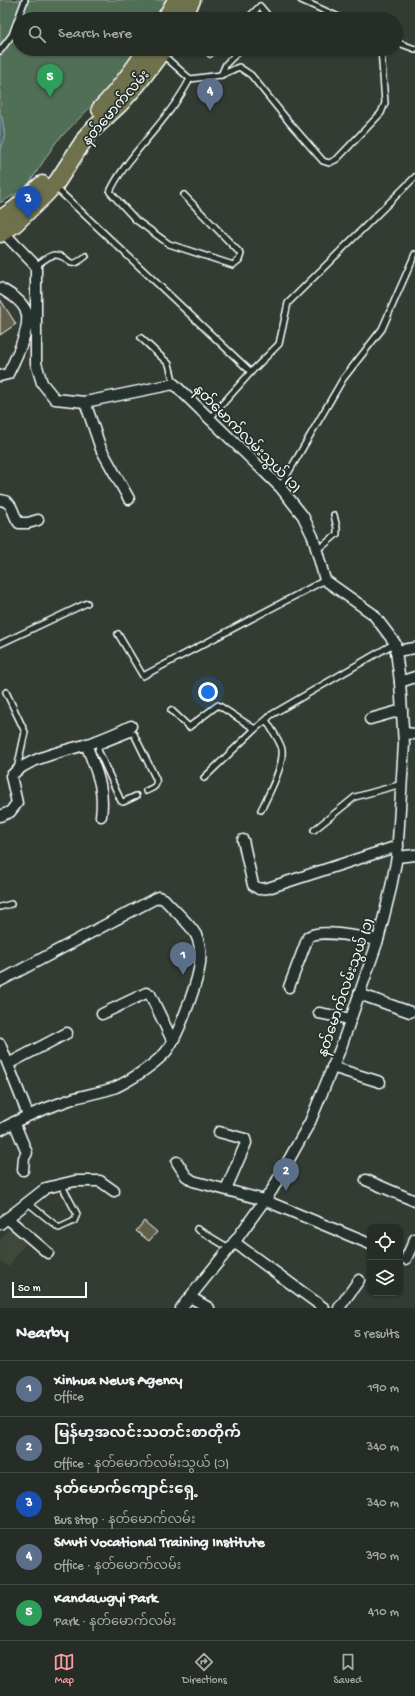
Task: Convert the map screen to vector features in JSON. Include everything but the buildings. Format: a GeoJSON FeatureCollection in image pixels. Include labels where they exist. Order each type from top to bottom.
{"type":"FeatureCollection","features":[{"type":"Feature","properties":{"kind":"main road"},"geometry":{"type":"LineString","coordinates":[[173,12],[181,5]]}},
{"type":"Feature","properties":{"kind":"main road","name":"နတ်မောက်လမ်း"},"geometry":{"type":"LineString","coordinates":[[1,229],[15,209],[47,179],[80,128],[112,97],[136,66],[149,56]]}},
{"type":"Feature","properties":{"kind":"main road","name":"နတ်မောက်လမ်း"},"geometry":{"type":"LineString","coordinates":[[1,229],[23,218],[53,186],[88,134],[127,97],[153,56]]}},
{"type":"Feature","properties":{"kind":"street"},"geometry":{"type":"LineString","coordinates":[[1,229],[36,266]]}},
{"type":"Feature","properties":{"kind":"street","name":"နတ်မောက်လမ်းသွယ် (၁)"},"geometry":{"type":"LineString","coordinates":[[36,266],[36,362],[42,383],[55,399],[85,402],[174,384],[280,487],[303,516],[313,537],[325,580],[374,614],[396,647],[404,733],[402,784],[397,857],[378,940],[350,1019],[310,1122],[272,1190],[181,1308]]}},
{"type":"Feature","properties":{"kind":"street"},"geometry":{"type":"LineString","coordinates":[[0,288],[15,297],[26,312],[26,329],[19,352],[8,374],[0,376]]}},
{"type":"Feature","properties":{"kind":"street"},"geometry":{"type":"LineString","coordinates":[[85,402],[101,449],[129,499]]}},
{"type":"Feature","properties":{"kind":"street"},"geometry":{"type":"LineString","coordinates":[[0,500],[5,500],[11,505],[16,520],[19,523],[28,523],[38,520]]}},
{"type":"Feature","properties":{"kind":"street"},"geometry":{"type":"LineString","coordinates":[[396,647],[415,648]]}},
{"type":"Feature","properties":{"kind":"street"},"geometry":{"type":"LineString","coordinates":[[400,682],[415,677]]}},
{"type":"Feature","properties":{"kind":"street"},"geometry":{"type":"LineString","coordinates":[[370,719],[402,710]]}},
{"type":"Feature","properties":{"kind":"street"},"geometry":{"type":"LineString","coordinates":[[0,816],[10,812],[17,803],[11,776],[17,769],[44,757],[131,729]]}},
{"type":"Feature","properties":{"kind":"street"},"geometry":{"type":"LineString","coordinates":[[404,733],[415,734]]}},
{"type":"Feature","properties":{"kind":"street"},"geometry":{"type":"LineString","coordinates":[[86,744],[102,790],[103,802],[101,816]]}},
{"type":"Feature","properties":{"kind":"street"},"geometry":{"type":"LineString","coordinates":[[243,840],[253,885],[259,889],[268,888],[398,846]]}},
{"type":"Feature","properties":{"kind":"street"},"geometry":{"type":"LineString","coordinates":[[397,857],[415,855]]}},
{"type":"Feature","properties":{"kind":"street"},"geometry":{"type":"LineString","coordinates":[[0,981],[158,897],[161,897],[196,934],[201,950],[197,977],[191,998],[164,1054],[146,1069],[116,1086],[28,1115],[0,1130]]}},
{"type":"Feature","properties":{"kind":"street"},"geometry":{"type":"LineString","coordinates":[[289,988],[308,937],[311,934],[322,933],[378,940]]}},
{"type":"Feature","properties":{"kind":"street"},"geometry":{"type":"LineString","coordinates":[[102,1014],[146,993],[150,994],[172,1040]]}},
{"type":"Feature","properties":{"kind":"street"},"geometry":{"type":"LineString","coordinates":[[359,994],[410,1012]]}},
{"type":"Feature","properties":{"kind":"street"},"geometry":{"type":"LineString","coordinates":[[319,1013],[350,1019]]}},
{"type":"Feature","properties":{"kind":"street"},"geometry":{"type":"LineString","coordinates":[[8,1064],[67,1033]]}},
{"type":"Feature","properties":{"kind":"street"},"geometry":{"type":"LineString","coordinates":[[0,1044],[28,1115]]}},
{"type":"Feature","properties":{"kind":"street"},"geometry":{"type":"LineString","coordinates":[[332,1067],[380,1082]]}},
{"type":"Feature","properties":{"kind":"street"},"geometry":{"type":"LineString","coordinates":[[14,1122],[27,1153],[24,1158],[23,1170]]}},
{"type":"Feature","properties":{"kind":"street"},"geometry":{"type":"LineString","coordinates":[[219,1132],[244,1139],[246,1143],[226,1189]]}},
{"type":"Feature","properties":{"kind":"street"},"geometry":{"type":"LineString","coordinates":[[177,1162],[186,1176],[193,1181],[264,1200],[367,1243]]}},
{"type":"Feature","properties":{"kind":"street"},"geometry":{"type":"LineString","coordinates":[[366,1180],[415,1201]]}},
{"type":"Feature","properties":{"kind":"street"},"geometry":{"type":"LineString","coordinates":[[48,1253],[4,1221],[46,1188],[75,1181],[100,1181],[114,1191]]}},
{"type":"Feature","properties":{"kind":"street"},"geometry":{"type":"LineString","coordinates":[[407,1260],[415,1238]]}},
{"type":"Feature","properties":{"kind":"street"},"geometry":{"type":"LineString","coordinates":[[231,1245],[324,1308]]}},
{"type":"Feature","properties":{"kind":"street"},"geometry":{"type":"LineString","coordinates":[[339,1308],[359,1280]]}},
{"type":"Feature","properties":{"kind":"street"},"geometry":{"type":"LineString","coordinates":[[190,1297],[209,1308]]}},
{"type":"Feature","properties":{"kind":"lane"},"geometry":{"type":"LineString","coordinates":[[21,12],[25,0]]}},
{"type":"Feature","properties":{"kind":"lane"},"geometry":{"type":"LineString","coordinates":[[301,0],[328,12]]}},
{"type":"Feature","properties":{"kind":"lane"},"geometry":{"type":"LineString","coordinates":[[254,12],[260,6],[265,12]]}},
{"type":"Feature","properties":{"kind":"lane"},"geometry":{"type":"LineString","coordinates":[[0,51],[12,35]]}},
{"type":"Feature","properties":{"kind":"lane"},"geometry":{"type":"LineString","coordinates":[[403,45],[415,49]]}},
{"type":"Feature","properties":{"kind":"lane"},"geometry":{"type":"LineString","coordinates":[[164,56],[190,80]]}},
{"type":"Feature","properties":{"kind":"lane"},"geometry":{"type":"LineString","coordinates":[[221,74],[226,64],[234,56]]}},
{"type":"Feature","properties":{"kind":"lane"},"geometry":{"type":"LineString","coordinates":[[184,195],[241,254],[239,260],[233,265],[169,244],[136,220],[110,192],[121,172],[180,97],[190,80],[221,74],[239,67],[251,75],[323,161],[329,163],[337,159],[381,113],[385,103],[382,56]]}},
{"type":"Feature","properties":{"kind":"lane"},"geometry":{"type":"LineString","coordinates":[[210,418],[251,372],[279,344],[288,303],[415,177]]}},
{"type":"Feature","properties":{"kind":"lane"},"geometry":{"type":"LineString","coordinates":[[53,186],[251,372]]}},
{"type":"Feature","properties":{"kind":"lane"},"geometry":{"type":"LineString","coordinates":[[280,487],[343,379],[382,330],[415,254]]}},
{"type":"Feature","properties":{"kind":"lane"},"geometry":{"type":"LineString","coordinates":[[36,266],[54,255],[58,255],[72,264],[76,264],[86,256]]}},
{"type":"Feature","properties":{"kind":"lane"},"geometry":{"type":"LineString","coordinates":[[141,338],[168,364],[174,384]]}},
{"type":"Feature","properties":{"kind":"lane"},"geometry":{"type":"LineString","coordinates":[[316,549],[324,545],[337,534],[334,515]]}},
{"type":"Feature","properties":{"kind":"lane"},"geometry":{"type":"LineString","coordinates":[[118,634],[143,676],[325,580]]}},
{"type":"Feature","properties":{"kind":"lane"},"geometry":{"type":"LineString","coordinates":[[0,644],[87,603]]}},
{"type":"Feature","properties":{"kind":"lane"},"geometry":{"type":"LineString","coordinates":[[204,778],[271,715],[396,647]]}},
{"type":"Feature","properties":{"kind":"lane"},"geometry":{"type":"LineString","coordinates":[[6,692],[26,732],[17,769]]}},
{"type":"Feature","properties":{"kind":"lane"},"geometry":{"type":"LineString","coordinates":[[171,710],[189,727],[218,705],[255,729]]}},
{"type":"Feature","properties":{"kind":"lane"},"geometry":{"type":"LineString","coordinates":[[261,810],[273,788],[280,766],[282,749],[266,720]]}},
{"type":"Feature","properties":{"kind":"lane"},"geometry":{"type":"LineString","coordinates":[[136,796],[123,802],[121,801],[98,750],[100,746],[131,729],[157,782],[155,787],[146,791]]}},
{"type":"Feature","properties":{"kind":"lane"},"geometry":{"type":"LineString","coordinates":[[314,830],[355,797],[402,784]]}},
{"type":"Feature","properties":{"kind":"lane"},"geometry":{"type":"LineString","coordinates":[[0,907],[11,904]]}},
{"type":"Feature","properties":{"kind":"lane"},"geometry":{"type":"LineString","coordinates":[[28,1203],[59,1228],[74,1221],[77,1214],[61,1184]]}},
{"type":"Feature","properties":{"kind":"lane"},"geometry":{"type":"LineString","coordinates":[[197,1229],[231,1245]]}},
{"type":"Feature","properties":{"kind":"shaded area"},"geometry":{"type":"Polygon","coordinates":[[[10,1227],[27,1241],[8,1267],[0,1261],[0,1240],[10,1227]]]}},
{"type":"Feature","properties":{"kind":"green space"},"geometry":{"type":"Polygon","coordinates":[[[0,0],[167,0],[160,12],[12,12],[12,56],[133,56],[118,79],[56,142],[26,188],[0,203],[0,150],[5,139],[2,117],[0,114],[0,0]]]}},
{"type":"Feature","properties":{"kind":"water"},"geometry":{"type":"Polygon","coordinates":[[[0,114],[2,117],[5,139],[0,150],[0,114]]]}},
{"type":"Feature","properties":{"kind":"place","name":"Kandawgyi Park"},"geometry":{"type":"Point","coordinates":[50,97]}},
{"type":"Feature","properties":{"kind":"place","name":"SMvti Vocational Training Institute"},"geometry":{"type":"Point","coordinates":[210,111]}},
{"type":"Feature","properties":{"kind":"place","name":"နတ်မောက်ကျောင်းရှေ့"},"geometry":{"type":"Point","coordinates":[28,219]}},
{"type":"Feature","properties":{"kind":"place","name":"Xinhua News Agency"},"geometry":{"type":"Point","coordinates":[183,975]}},
{"type":"Feature","properties":{"kind":"place","name":"မြန်မာ့အလင်းသတင်းစာတိုက်"},"geometry":{"type":"Point","coordinates":[286,1191]}}]}
